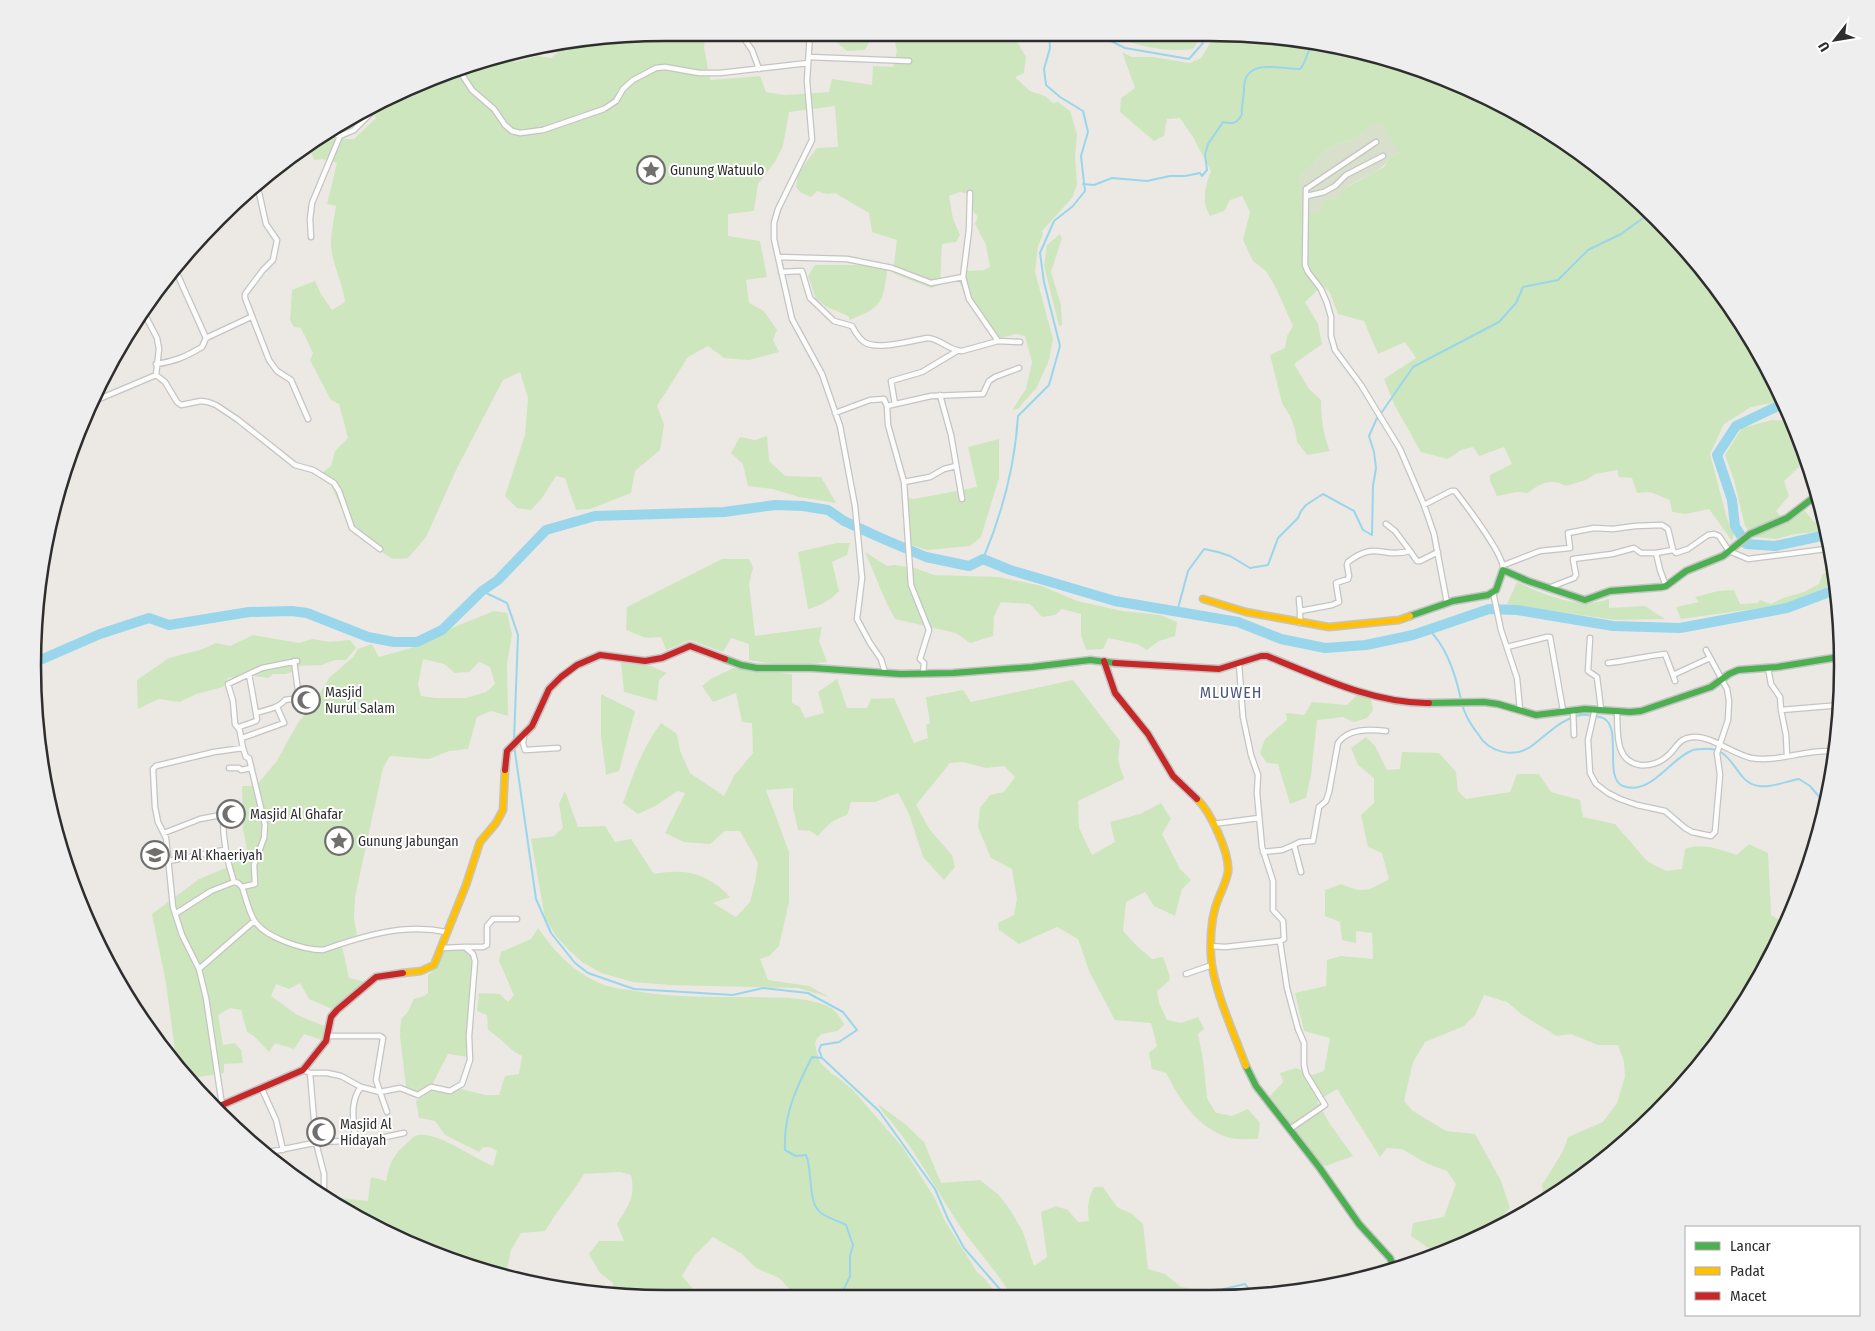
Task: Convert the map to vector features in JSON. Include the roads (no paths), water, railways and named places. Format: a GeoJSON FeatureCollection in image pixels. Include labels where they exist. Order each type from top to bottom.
{"type":"FeatureCollection","features":[{"type":"Feature","properties":{"kind":"street"},"geometry":{"type":"LineString","coordinates":[[746,41],[760,69]]}},
{"type":"Feature","properties":{"kind":"street"},"geometry":{"type":"LineString","coordinates":[[810,41],[807,85],[812,140],[809,150],[786,191],[774,222],[774,239],[792,319],[822,374],[842,434],[854,506],[863,582],[857,615],[858,622],[881,659],[884,673]]}},
{"type":"Feature","properties":{"kind":"street"},"geometry":{"type":"LineString","coordinates":[[809,57],[909,61]]}},
{"type":"Feature","properties":{"kind":"street"},"geometry":{"type":"LineString","coordinates":[[462,75],[472,90],[494,109],[505,125],[512,131],[520,133],[543,130],[604,109],[616,101],[623,89],[633,80],[656,68],[665,67],[699,73],[760,69],[808,63]]}},
{"type":"Feature","properties":{"kind":"street"},"geometry":{"type":"LineString","coordinates":[[337,135],[340,136],[354,130],[369,117]]}},
{"type":"Feature","properties":{"kind":"street"},"geometry":{"type":"LineString","coordinates":[[311,237],[310,219],[312,203],[340,136]]}},
{"type":"Feature","properties":{"kind":"street"},"geometry":{"type":"LineString","coordinates":[[1376,142],[1306,189],[1305,265],[1321,289],[1327,303],[1331,317],[1331,336],[1335,350],[1361,385],[1400,449],[1424,505],[1434,534],[1447,603]]}},
{"type":"Feature","properties":{"kind":"street"},"geometry":{"type":"LineString","coordinates":[[1307,196],[1324,192],[1335,186],[1346,175],[1383,156]]}},
{"type":"Feature","properties":{"kind":"street"},"geometry":{"type":"LineString","coordinates":[[259,191],[266,224],[277,240],[273,260],[263,270],[244,296],[269,360],[277,371],[291,380],[308,419]]}},
{"type":"Feature","properties":{"kind":"street"},"geometry":{"type":"LineString","coordinates":[[970,193],[969,230],[963,277],[969,299],[998,341]]}},
{"type":"Feature","properties":{"kind":"street"},"geometry":{"type":"LineString","coordinates":[[778,257],[848,259],[892,268],[931,283],[963,277]]}},
{"type":"Feature","properties":{"kind":"street"},"geometry":{"type":"LineString","coordinates":[[781,272],[802,271],[810,298],[834,321],[852,326],[860,339],[867,344],[880,346],[935,338],[958,351]]}},
{"type":"Feature","properties":{"kind":"street"},"geometry":{"type":"LineString","coordinates":[[178,276],[206,338]]}},
{"type":"Feature","properties":{"kind":"street"},"geometry":{"type":"LineString","coordinates":[[156,364],[184,357],[202,347],[206,338],[251,317]]}},
{"type":"Feature","properties":{"kind":"street"},"geometry":{"type":"LineString","coordinates":[[147,318],[157,338],[159,349],[156,375]]}},
{"type":"Feature","properties":{"kind":"street"},"geometry":{"type":"LineString","coordinates":[[895,404],[891,381],[922,372],[958,351],[998,341],[1020,342]]}},
{"type":"Feature","properties":{"kind":"street"},"geometry":{"type":"LineString","coordinates":[[887,406],[940,395],[983,394],[989,381],[1020,368]]}},
{"type":"Feature","properties":{"kind":"street"},"geometry":{"type":"LineString","coordinates":[[102,398],[156,375]]}},
{"type":"Feature","properties":{"kind":"street"},"geometry":{"type":"LineString","coordinates":[[156,375],[165,382],[177,402],[181,405],[201,401],[216,405],[237,419],[294,465],[313,470],[334,483],[339,491],[352,528],[380,549]]}},
{"type":"Feature","properties":{"kind":"street"},"geometry":{"type":"LineString","coordinates":[[940,395],[951,435],[962,499]]}},
{"type":"Feature","properties":{"kind":"street"},"geometry":{"type":"LineString","coordinates":[[836,413],[870,400],[884,399],[887,406],[888,425],[904,482],[911,585],[929,630],[920,659],[924,664],[922,674]]}},
{"type":"Feature","properties":{"kind":"street"},"geometry":{"type":"LineString","coordinates":[[904,482],[930,477],[944,469],[956,466]]}},
{"type":"Feature","properties":{"kind":"street"},"geometry":{"type":"LineString","coordinates":[[1424,505],[1450,491],[1455,491],[1488,538],[1503,567],[1528,581],[1586,600],[1610,591],[1653,589],[1666,586],[1686,571],[1723,556],[1750,534],[1787,518],[1811,500]]}},
{"type":"Feature","properties":{"kind":"street"},"geometry":{"type":"LineString","coordinates":[[1386,524],[1395,531],[1417,561],[1420,562],[1438,552]]}},
{"type":"Feature","properties":{"kind":"street"},"geometry":{"type":"LineString","coordinates":[[1550,589],[1551,586],[1574,578],[1576,575],[1567,534],[1594,528],[1613,529],[1662,525],[1668,529],[1673,550]]}},
{"type":"Feature","properties":{"kind":"street"},"geometry":{"type":"LineString","coordinates":[[1573,559],[1612,554],[1634,548],[1641,553],[1673,550],[1676,553],[1682,552],[1708,535],[1714,534],[1719,536],[1729,551],[1753,559],[1783,553],[1823,550]]}},
{"type":"Feature","properties":{"kind":"street"},"geometry":{"type":"LineString","coordinates":[[1520,710],[1519,685],[1494,595],[1503,567],[1540,551],[1570,548]]}},
{"type":"Feature","properties":{"kind":"street"},"geometry":{"type":"LineString","coordinates":[[1300,610],[1332,605],[1339,602],[1336,583],[1348,579],[1348,562],[1367,550],[1410,552]]}},
{"type":"Feature","properties":{"kind":"street"},"geometry":{"type":"LineString","coordinates":[[1656,553],[1666,586]]}},
{"type":"Feature","properties":{"kind":"street"},"geometry":{"type":"LineString","coordinates":[[1203,599],[1238,610],[1329,627],[1399,620],[1447,603],[1494,595]]}},
{"type":"Feature","properties":{"kind":"street"},"geometry":{"type":"LineString","coordinates":[[1299,598],[1300,623]]}},
{"type":"Feature","properties":{"kind":"street"},"geometry":{"type":"LineString","coordinates":[[1507,647],[1547,637],[1550,638],[1563,710]]}},
{"type":"Feature","properties":{"kind":"street"},"geometry":{"type":"LineString","coordinates":[[1590,638],[1588,671],[1597,677],[1596,712],[1588,740],[1590,773],[1596,784],[1608,794],[1620,799],[1665,811],[1692,832],[1709,836],[1715,832],[1720,774],[1717,753],[1729,709],[1729,695],[1706,650]]}},
{"type":"Feature","properties":{"kind":"street"},"geometry":{"type":"LineString","coordinates":[[223,1106],[261,1087],[303,1070],[321,1049],[328,1036],[331,1017],[370,980],[382,976],[426,970],[434,966],[466,885],[480,842],[496,823],[503,810],[506,753],[508,749],[535,722],[545,694],[550,686],[595,656],[645,662],[662,658],[690,646],[734,663],[757,668],[812,668],[922,674],[1032,667],[1086,660],[1215,669],[1267,656],[1354,690],[1420,703],[1464,701],[1498,704],[1536,715],[1563,710],[1573,712],[1630,712],[1654,707],[1711,687],[1738,670],[1768,668],[1834,658]]}},
{"type":"Feature","properties":{"kind":"street"},"geometry":{"type":"LineString","coordinates":[[1608,663],[1624,662],[1645,656],[1665,654],[1675,681]]}},
{"type":"Feature","properties":{"kind":"street"},"geometry":{"type":"LineString","coordinates":[[1673,676],[1710,658]]}},
{"type":"Feature","properties":{"kind":"street"},"geometry":{"type":"LineString","coordinates":[[221,686],[262,668],[296,661],[299,698],[285,700],[277,707],[256,713]]}},
{"type":"Feature","properties":{"kind":"street"},"geometry":{"type":"LineString","coordinates":[[1104,661],[1115,693],[1148,734],[1173,776],[1200,802],[1213,824],[1225,854],[1228,869],[1224,886],[1216,903],[1210,946],[1212,965],[1218,989],[1249,1074],[1359,1224],[1392,1262]]}},
{"type":"Feature","properties":{"kind":"street"},"geometry":{"type":"LineString","coordinates":[[1210,946],[1224,947],[1284,939],[1283,921],[1273,910],[1272,877],[1263,852],[1257,793],[1258,775],[1251,755],[1243,717],[1239,664]]}},
{"type":"Feature","properties":{"kind":"street"},"geometry":{"type":"LineString","coordinates":[[1768,668],[1771,684],[1780,696],[1787,756]]}},
{"type":"Feature","properties":{"kind":"street"},"geometry":{"type":"LineString","coordinates":[[239,729],[241,726],[256,722],[249,674]]}},
{"type":"Feature","properties":{"kind":"street"},"geometry":{"type":"LineString","coordinates":[[228,684],[233,701],[235,724],[242,738],[243,748],[251,768],[264,818],[264,838],[254,865],[255,884],[242,887]]}},
{"type":"Feature","properties":{"kind":"street"},"geometry":{"type":"LineString","coordinates":[[1781,710],[1832,706]]}},
{"type":"Feature","properties":{"kind":"street"},"geometry":{"type":"LineString","coordinates":[[242,738],[284,723],[277,707]]}},
{"type":"Feature","properties":{"kind":"street"},"geometry":{"type":"LineString","coordinates":[[1617,711],[1620,748],[1628,760],[1637,764],[1652,765],[1670,754],[1680,741],[1690,738],[1705,738],[1719,747],[1751,758],[1774,760],[1787,756],[1827,753]]}},
{"type":"Feature","properties":{"kind":"street"},"geometry":{"type":"LineString","coordinates":[[1573,712],[1574,736]]}},
{"type":"Feature","properties":{"kind":"street"},"geometry":{"type":"LineString","coordinates":[[1263,852],[1282,850],[1300,842],[1313,841],[1319,806],[1326,801],[1329,792],[1334,757],[1340,739],[1367,729],[1386,731]]}},
{"type":"Feature","properties":{"kind":"street"},"geometry":{"type":"LineString","coordinates":[[522,737],[525,750],[558,748]]}},
{"type":"Feature","properties":{"kind":"street"},"geometry":{"type":"LineString","coordinates":[[219,1102],[206,998],[199,970],[185,944],[174,914],[169,861],[164,833],[159,826],[155,807],[154,767],[214,752],[243,748]]}},
{"type":"Feature","properties":{"kind":"street"},"geometry":{"type":"LineString","coordinates":[[229,768],[239,768],[241,770],[251,768]]}},
{"type":"Feature","properties":{"kind":"street"},"geometry":{"type":"LineString","coordinates":[[164,833],[200,819],[221,815],[223,819],[224,850],[234,882]]}},
{"type":"Feature","properties":{"kind":"street"},"geometry":{"type":"LineString","coordinates":[[1213,824],[1259,818]]}},
{"type":"Feature","properties":{"kind":"street"},"geometry":{"type":"LineString","coordinates":[[1294,845],[1301,872]]}},
{"type":"Feature","properties":{"kind":"street"},"geometry":{"type":"LineString","coordinates":[[169,861],[224,850]]}},
{"type":"Feature","properties":{"kind":"street"},"geometry":{"type":"LineString","coordinates":[[174,914],[211,891],[234,882],[242,887],[254,921],[265,931],[280,939],[315,950],[323,950],[381,932],[427,929],[446,932]]}},
{"type":"Feature","properties":{"kind":"street"},"geometry":{"type":"LineString","coordinates":[[441,948],[486,946],[487,926],[493,919],[517,919]]}},
{"type":"Feature","properties":{"kind":"street"},"geometry":{"type":"LineString","coordinates":[[199,970],[254,921]]}},
{"type":"Feature","properties":{"kind":"street"},"geometry":{"type":"LineString","coordinates":[[1280,941],[1287,988],[1298,1029],[1304,1043],[1306,1074],[1325,1105],[1290,1129]]}},
{"type":"Feature","properties":{"kind":"street"},"geometry":{"type":"LineString","coordinates":[[303,1070],[310,1073],[327,1073],[341,1076],[361,1086],[380,1092],[400,1088],[418,1095],[431,1087],[452,1091],[462,1084],[470,1060],[469,1036],[475,961],[472,954],[464,947]]}},
{"type":"Feature","properties":{"kind":"street"},"geometry":{"type":"LineString","coordinates":[[1186,974],[1212,965]]}},
{"type":"Feature","properties":{"kind":"street"},"geometry":{"type":"LineString","coordinates":[[328,1036],[362,1035],[380,1036],[383,1038],[376,1080],[387,1112]]}},
{"type":"Feature","properties":{"kind":"street"},"geometry":{"type":"LineString","coordinates":[[310,1073],[316,1143],[324,1174],[324,1188]]}},
{"type":"Feature","properties":{"kind":"street"},"geometry":{"type":"LineString","coordinates":[[355,1141],[353,1102],[355,1094],[361,1086]]}},
{"type":"Feature","properties":{"kind":"street"},"geometry":{"type":"LineString","coordinates":[[261,1087],[276,1120],[283,1150]]}},
{"type":"Feature","properties":{"kind":"street"},"geometry":{"type":"LineString","coordinates":[[274,1151],[316,1143],[355,1141],[404,1133]]}},
{"type":"Feature","properties":{"kind":"waterway"},"geometry":{"type":"LineString","coordinates":[[983,559],[996,525],[1011,471],[1018,416],[1049,385],[1060,346],[1044,282],[1040,253],[1054,221],[1073,206],[1085,191],[1081,156],[1088,132],[1083,111],[1060,97],[1046,85],[1044,69],[1050,48],[1050,41]]}},
{"type":"Feature","properties":{"kind":"waterway"},"geometry":{"type":"LineString","coordinates":[[1111,41],[1125,48],[1189,59],[1203,43],[1202,41]]}},
{"type":"Feature","properties":{"kind":"waterway"},"geometry":{"type":"LineString","coordinates":[[1083,184],[1094,185],[1112,178],[1147,181],[1170,176],[1200,173],[1202,176],[1207,170],[1205,155],[1208,144],[1223,122],[1234,123],[1242,114],[1245,80],[1249,73],[1264,67],[1300,69],[1309,50]]}},
{"type":"Feature","properties":{"kind":"waterway"},"geometry":{"type":"LineString","coordinates":[[1382,412],[1413,367],[1499,322],[1516,303],[1523,287],[1558,280],[1588,250],[1621,234],[1644,217]]}},
{"type":"Feature","properties":{"kind":"waterway"},"geometry":{"type":"LineString","coordinates":[[1777,407],[1736,426],[1717,455],[1732,500],[1735,526],[1746,544],[1775,546],[1820,536]]}},
{"type":"Feature","properties":{"kind":"waterway"},"geometry":{"type":"LineString","coordinates":[[1177,612],[1188,571],[1204,549],[1230,556],[1250,568],[1268,565],[1278,538],[1298,518],[1306,505],[1323,494],[1354,511],[1363,530],[1372,535],[1373,486],[1376,468],[1369,436],[1377,418]]}},
{"type":"Feature","properties":{"kind":"waterway"},"geometry":{"type":"LineString","coordinates":[[41,660],[100,634],[149,618],[169,625],[249,612],[292,611],[307,613],[368,637],[394,642],[417,642],[442,630],[482,591],[498,580],[546,530],[595,516],[724,512],[775,505],[803,506],[828,510],[844,521],[926,557],[969,566],[983,559],[1010,570],[1115,601],[1238,622],[1281,639],[1325,648],[1366,645],[1413,635],[1489,609],[1517,610],[1613,626],[1680,628],[1787,608],[1829,592]]}},
{"type":"Feature","properties":{"kind":"waterway"},"geometry":{"type":"LineString","coordinates":[[482,591],[507,603],[518,635],[514,740]]}},
{"type":"Feature","properties":{"kind":"waterway"},"geometry":{"type":"LineString","coordinates":[[1429,630],[1446,653],[1461,700]]}},
{"type":"Feature","properties":{"kind":"waterway"},"geometry":{"type":"LineString","coordinates":[[1462,704],[1468,720],[1483,741],[1495,750],[1511,753],[1526,749],[1561,723],[1574,717],[1581,715],[1600,717],[1607,721],[1611,729],[1614,773],[1617,781],[1623,786],[1633,788],[1642,786],[1660,775],[1675,761],[1692,750],[1713,749],[1728,758],[1750,783],[1759,786],[1769,786],[1799,779],[1810,786],[1819,797]]}},
{"type":"Feature","properties":{"kind":"waterway"},"geometry":{"type":"LineString","coordinates":[[514,745],[536,899],[551,933],[575,963],[588,973],[634,989],[733,995],[763,988],[808,993],[843,1012],[857,1030],[839,1042],[821,1045],[819,1050],[822,1058],[879,1111],[935,1189],[948,1219],[964,1248],[1001,1290]]}},
{"type":"Feature","properties":{"kind":"waterway"},"geometry":{"type":"LineString","coordinates":[[822,1058],[812,1057],[796,1090],[786,1125],[785,1150],[796,1156],[806,1155],[812,1194],[817,1208],[824,1215],[846,1225],[853,1245],[850,1256],[850,1276],[843,1290]]}},
{"type":"Feature","properties":{"kind":"waterway"},"geometry":{"type":"LineString","coordinates":[[1224,1289],[1245,1284],[1248,1288]]}},
{"type":"Feature","properties":{"kind":"place","name":"Gunung Watuulo"},"geometry":{"type":"Point","coordinates":[651,170]}},
{"type":"Feature","properties":{"kind":"place","name":"Masjid Nurul Salam"},"geometry":{"type":"Point","coordinates":[306,700]}},
{"type":"Feature","properties":{"kind":"place","name":"Masjid Al Ghafar"},"geometry":{"type":"Point","coordinates":[231,814]}},
{"type":"Feature","properties":{"kind":"place","name":"Gunung Jabungan"},"geometry":{"type":"Point","coordinates":[339,841]}},
{"type":"Feature","properties":{"kind":"place","name":"MI Al Khaeriyah"},"geometry":{"type":"Point","coordinates":[155,855]}},
{"type":"Feature","properties":{"kind":"place","name":"Masjid Al Hidayah"},"geometry":{"type":"Point","coordinates":[321,1132]}},
{"type":"Feature","properties":{"kind":"district","name":"MLUWEH"},"geometry":{"type":"Point","coordinates":[1231,692]}}]}
